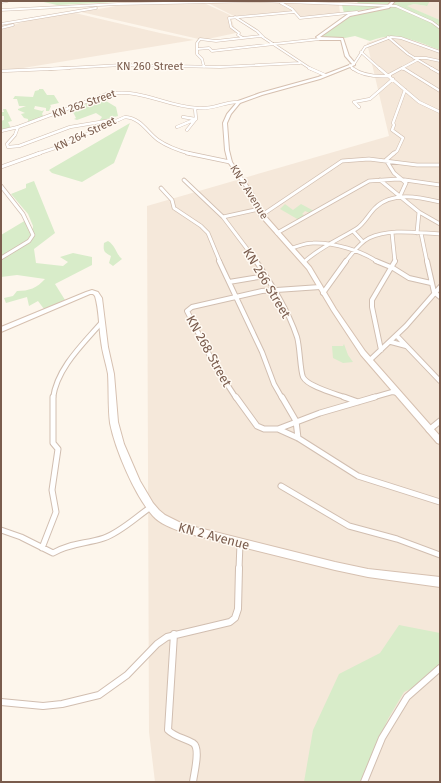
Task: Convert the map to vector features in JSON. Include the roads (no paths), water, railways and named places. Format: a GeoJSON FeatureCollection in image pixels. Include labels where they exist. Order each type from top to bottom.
{"type":"FeatureCollection","features":[{"type":"Feature","properties":{"kind":"main road"},"geometry":{"type":"LineString","coordinates":[[238,102],[325,75],[352,64],[346,53],[342,39],[320,39],[319,36],[334,24],[349,15],[357,12],[385,8],[394,1]]}},
{"type":"Feature","properties":{"kind":"main road","name":"KN 2 Avenue"},"geometry":{"type":"LineString","coordinates":[[238,102],[229,114],[225,123],[226,146],[230,162],[262,215],[304,262],[363,353],[440,441]]}},
{"type":"Feature","properties":{"kind":"main road","name":"KN 2 Avenue"},"geometry":{"type":"LineString","coordinates":[[1,330],[93,292],[97,294],[99,298],[112,378],[114,421],[120,443],[130,469],[151,507],[157,514],[168,522],[182,528],[240,543],[368,573],[440,582]]}},
{"type":"Feature","properties":{"kind":"street"},"geometry":{"type":"LineString","coordinates":[[1,2],[7,1]]}},
{"type":"Feature","properties":{"kind":"street"},"geometry":{"type":"LineString","coordinates":[[1,10],[118,4],[258,1],[341,5],[389,5],[399,6],[432,22],[440,28]]}},
{"type":"Feature","properties":{"kind":"street"},"geometry":{"type":"LineString","coordinates":[[278,2],[284,4],[300,18],[357,12]]}},
{"type":"Feature","properties":{"kind":"street"},"geometry":{"type":"LineString","coordinates":[[1,24],[118,4]]}},
{"type":"Feature","properties":{"kind":"street"},"geometry":{"type":"LineString","coordinates":[[341,5],[343,13]]}},
{"type":"Feature","properties":{"kind":"street"},"geometry":{"type":"LineString","coordinates":[[246,38],[241,38],[238,35],[239,33],[232,29],[228,18],[294,12]]}},
{"type":"Feature","properties":{"kind":"street"},"geometry":{"type":"LineString","coordinates":[[235,17],[239,21],[256,30],[274,45],[300,63],[325,75]]}},
{"type":"Feature","properties":{"kind":"street"},"geometry":{"type":"LineString","coordinates":[[1,28],[28,19]]}},
{"type":"Feature","properties":{"kind":"street"},"geometry":{"type":"LineString","coordinates":[[204,66],[202,58],[197,54],[197,43],[200,39],[214,41],[263,36]]}},
{"type":"Feature","properties":{"kind":"street"},"geometry":{"type":"LineString","coordinates":[[388,37],[416,59],[440,73]]}},
{"type":"Feature","properties":{"kind":"street"},"geometry":{"type":"LineString","coordinates":[[439,59],[416,59],[389,76],[365,74],[354,69],[352,64],[368,45],[388,37],[401,38],[440,52]]}},
{"type":"Feature","properties":{"kind":"street"},"geometry":{"type":"LineString","coordinates":[[197,49],[208,48],[212,52],[320,39]]}},
{"type":"Feature","properties":{"kind":"street"},"geometry":{"type":"LineString","coordinates":[[361,52],[419,102],[440,112]]}},
{"type":"Feature","properties":{"kind":"street","name":"KN 260 Street"},"geometry":{"type":"LineString","coordinates":[[1,71],[122,64],[204,66],[300,63]]}},
{"type":"Feature","properties":{"kind":"street"},"geometry":{"type":"LineString","coordinates":[[402,68],[440,91]]}},
{"type":"Feature","properties":{"kind":"street"},"geometry":{"type":"LineString","coordinates":[[359,107],[354,102],[370,99],[374,93],[382,89],[393,79]]}},
{"type":"Feature","properties":{"kind":"street"},"geometry":{"type":"LineString","coordinates":[[386,160],[397,151],[403,138],[392,130],[405,90]]}},
{"type":"Feature","properties":{"kind":"street","name":"KN 262 Street"},"geometry":{"type":"LineString","coordinates":[[1,131],[18,127],[107,94],[119,92],[144,94],[180,106],[195,108],[212,108],[238,102]]}},
{"type":"Feature","properties":{"kind":"street"},"geometry":{"type":"LineString","coordinates":[[187,130],[195,119],[195,108]]}},
{"type":"Feature","properties":{"kind":"street","name":"KN 264 Street"},"geometry":{"type":"LineString","coordinates":[[1,167],[58,147],[127,116],[141,123],[158,140],[184,152],[230,162]]}},
{"type":"Feature","properties":{"kind":"street"},"geometry":{"type":"LineString","coordinates":[[183,117],[195,119]]}},
{"type":"Feature","properties":{"kind":"street"},"geometry":{"type":"LineString","coordinates":[[18,127],[15,135],[7,144],[8,147],[13,148],[70,127],[118,119]]}},
{"type":"Feature","properties":{"kind":"street"},"geometry":{"type":"LineString","coordinates":[[177,127],[195,119]]}},
{"type":"Feature","properties":{"kind":"street"},"geometry":{"type":"LineString","coordinates":[[262,215],[301,190],[337,163],[352,159],[386,160],[440,165]]}},
{"type":"Feature","properties":{"kind":"street"},"geometry":{"type":"LineString","coordinates":[[386,160],[398,179],[406,185],[399,196]]}},
{"type":"Feature","properties":{"kind":"street"},"geometry":{"type":"LineString","coordinates":[[277,233],[364,183],[398,179],[440,185]]}},
{"type":"Feature","properties":{"kind":"street","name":"KN 266 Street"},"geometry":{"type":"LineString","coordinates":[[184,180],[223,217],[244,244],[284,306],[297,337],[304,380],[310,384],[358,402]]}},
{"type":"Feature","properties":{"kind":"street"},"geometry":{"type":"LineString","coordinates":[[380,180],[419,212],[440,224]]}},
{"type":"Feature","properties":{"kind":"street"},"geometry":{"type":"LineString","coordinates":[[1,186],[23,214],[33,235],[28,241],[1,258]]}},
{"type":"Feature","properties":{"kind":"street"},"geometry":{"type":"LineString","coordinates":[[161,188],[172,200],[174,208],[201,226],[208,233],[236,298],[262,352],[274,384],[296,421],[298,438]]}},
{"type":"Feature","properties":{"kind":"street"},"geometry":{"type":"LineString","coordinates":[[304,262],[310,255],[362,225],[378,205],[399,196],[440,202]]}},
{"type":"Feature","properties":{"kind":"street"},"geometry":{"type":"LineString","coordinates":[[223,217],[259,209]]}},
{"type":"Feature","properties":{"kind":"street"},"geometry":{"type":"LineString","coordinates":[[419,212],[419,233],[431,283],[434,292],[440,297]]}},
{"type":"Feature","properties":{"kind":"street"},"geometry":{"type":"LineString","coordinates":[[352,231],[363,242]]}},
{"type":"Feature","properties":{"kind":"street"},"geometry":{"type":"LineString","coordinates":[[381,350],[372,307],[372,300],[393,268],[396,256],[392,233]]}},
{"type":"Feature","properties":{"kind":"street"},"geometry":{"type":"LineString","coordinates":[[324,293],[356,250],[369,238],[392,233],[440,234]]}},
{"type":"Feature","properties":{"kind":"street"},"geometry":{"type":"LineString","coordinates":[[292,248],[310,243],[356,250],[370,256],[377,262],[393,268],[409,278],[431,283]]}},
{"type":"Feature","properties":{"kind":"street"},"geometry":{"type":"LineString","coordinates":[[229,282],[265,276]]}},
{"type":"Feature","properties":{"kind":"street","name":"KN 268 Street"},"geometry":{"type":"LineString","coordinates":[[278,429],[260,428],[240,405],[214,364],[187,311],[192,307],[262,291],[320,287]]}},
{"type":"Feature","properties":{"kind":"street"},"geometry":{"type":"LineString","coordinates":[[370,360],[397,336],[427,303],[434,292],[440,287]]}},
{"type":"Feature","properties":{"kind":"street"},"geometry":{"type":"LineString","coordinates":[[42,548],[56,512],[52,490],[58,449],[53,443],[52,422],[55,386],[62,372],[102,322]]}},
{"type":"Feature","properties":{"kind":"street"},"geometry":{"type":"LineString","coordinates":[[397,336],[440,381]]}},
{"type":"Feature","properties":{"kind":"street"},"geometry":{"type":"LineString","coordinates":[[390,342],[406,346]]}},
{"type":"Feature","properties":{"kind":"street"},"geometry":{"type":"LineString","coordinates":[[278,429],[296,421],[358,402],[392,392],[398,393]]}},
{"type":"Feature","properties":{"kind":"street"},"geometry":{"type":"LineString","coordinates":[[429,430],[440,421]]}},
{"type":"Feature","properties":{"kind":"street"},"geometry":{"type":"LineString","coordinates":[[278,429],[298,438],[358,476],[440,502]]}},
{"type":"Feature","properties":{"kind":"street"},"geometry":{"type":"LineString","coordinates":[[281,486],[349,526],[397,539],[440,555]]}},
{"type":"Feature","properties":{"kind":"street"},"geometry":{"type":"LineString","coordinates":[[1,530],[21,537],[53,553],[65,546],[104,538],[121,530],[151,507]]}},
{"type":"Feature","properties":{"kind":"street"},"geometry":{"type":"LineString","coordinates":[[1,702],[43,706],[62,704],[99,695],[127,675],[157,644],[174,634],[230,622],[235,618],[238,609],[240,543]]}},
{"type":"Feature","properties":{"kind":"street"},"geometry":{"type":"LineString","coordinates":[[174,634],[168,730],[173,735],[193,743],[196,746],[197,757],[193,782]]}},
{"type":"Feature","properties":{"kind":"street"},"geometry":{"type":"LineString","coordinates":[[364,782],[382,738],[407,697],[440,668]]}}]}
